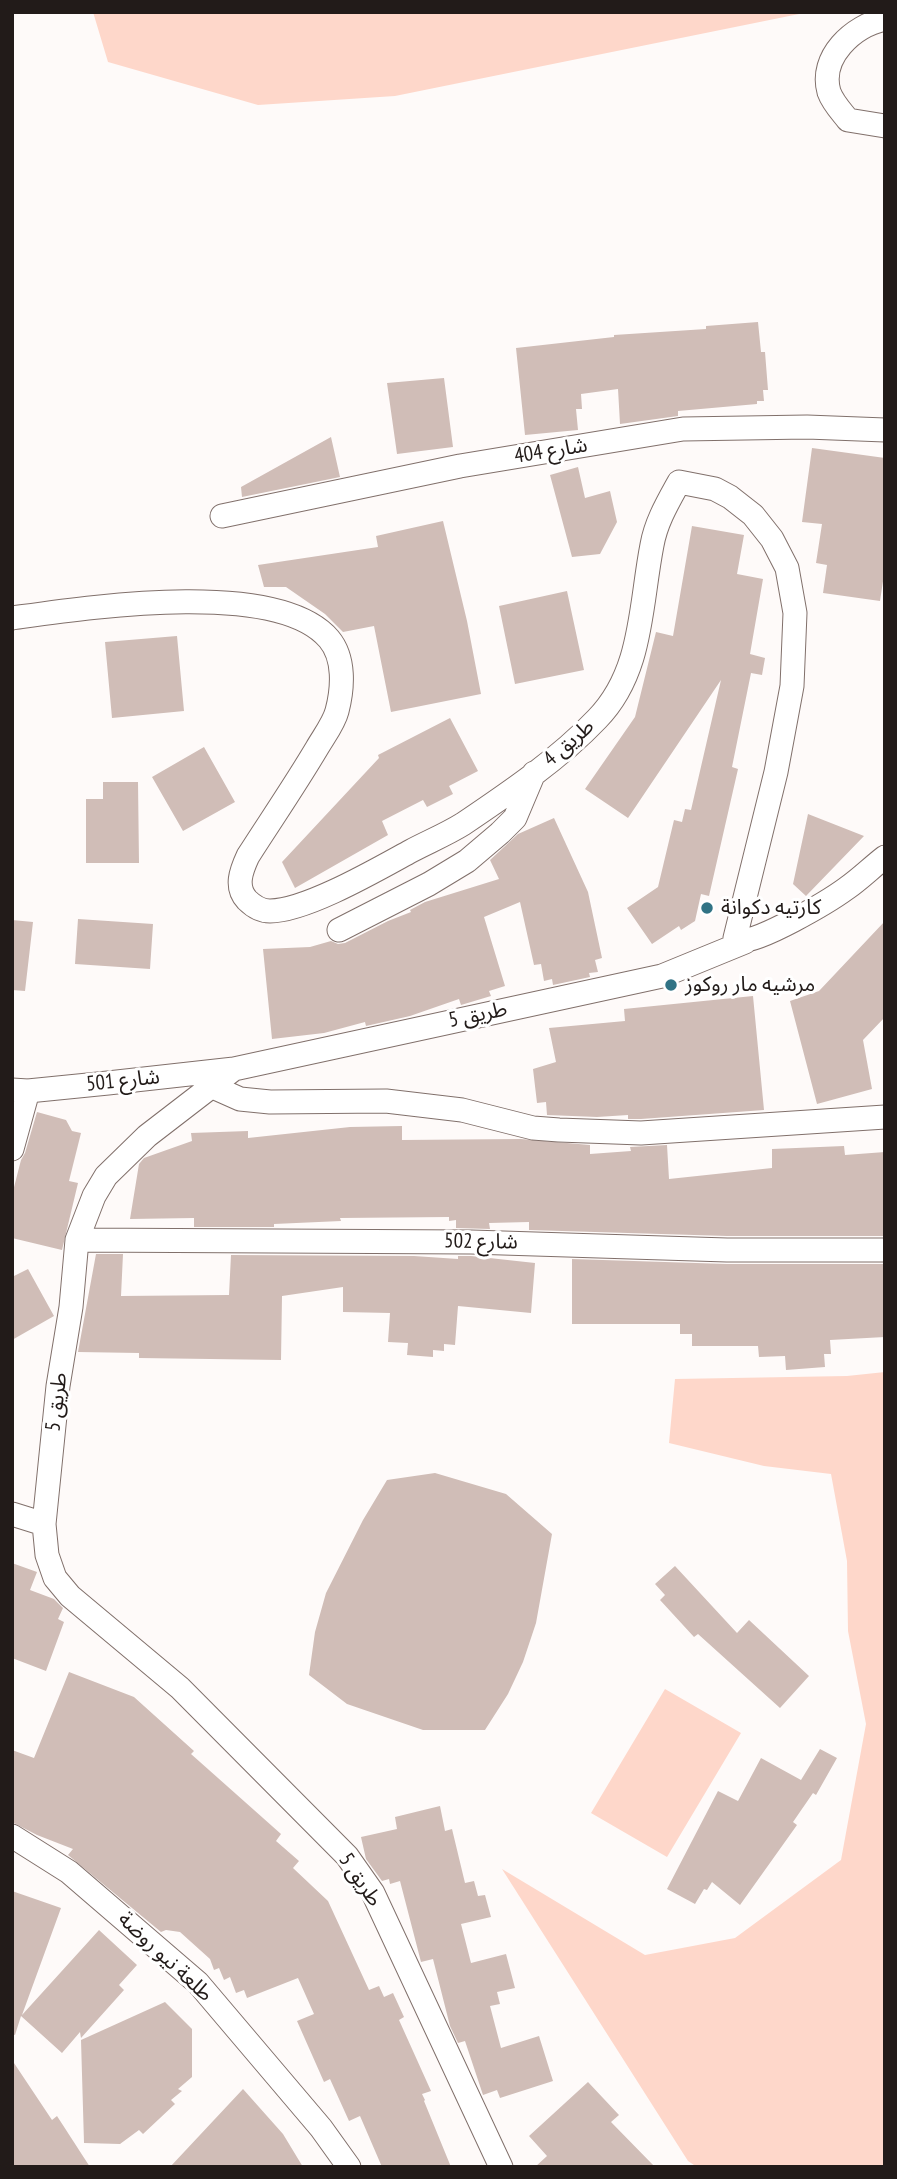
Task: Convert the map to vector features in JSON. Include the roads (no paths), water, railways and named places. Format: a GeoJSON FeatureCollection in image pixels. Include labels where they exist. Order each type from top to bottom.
{"type":"FeatureCollection","features":[{"type":"Feature","properties":{"kind":"street"},"geometry":{"type":"LineString","coordinates":[[885,19],[875,21],[846,40],[834,53],[827,71],[829,91],[848,120],[885,126]]}},
{"type":"Feature","properties":{"kind":"street","name":"شارع 404"},"geometry":{"type":"LineString","coordinates":[[222,516],[460,466],[682,429],[807,427],[885,430]]}},
{"type":"Feature","properties":{"kind":"street","name":"طريق 4"},"geometry":{"type":"LineString","coordinates":[[12,618],[119,604],[214,603],[267,608],[305,622],[329,639],[338,660],[343,683],[337,714],[241,871],[240,886],[243,895],[253,906],[268,911],[293,908],[461,825],[534,773],[599,718],[618,692],[631,664],[641,624],[657,525],[679,482],[715,489],[752,514],[772,538],[787,568],[795,613],[792,686],[781,747],[735,938],[745,942]]}},
{"type":"Feature","properties":{"kind":"street"},"geometry":{"type":"LineString","coordinates":[[339,930],[429,884],[467,861],[515,818],[534,773]]}},
{"type":"Feature","properties":{"kind":"street"},"geometry":{"type":"LineString","coordinates":[[745,942],[789,922],[846,889],[885,857]]}},
{"type":"Feature","properties":{"kind":"street","name":"طريق 5"},"geometry":{"type":"LineString","coordinates":[[501,2167],[373,1893],[347,1856],[180,1688],[70,1596],[55,1578],[47,1555],[44,1524],[77,1240],[94,1196],[106,1176],[147,1136],[234,1069],[662,976],[745,942]]}},
{"type":"Feature","properties":{"kind":"street","name":"شارع 501"},"geometry":{"type":"LineString","coordinates":[[20,1091],[234,1069]]}},
{"type":"Feature","properties":{"kind":"street"},"geometry":{"type":"LineString","coordinates":[[213,1087],[240,1099],[270,1102],[386,1101],[462,1110],[533,1128],[559,1130],[641,1133],[885,1117]]}},
{"type":"Feature","properties":{"kind":"street"},"geometry":{"type":"LineString","coordinates":[[12,1149],[20,1091]]}},
{"type":"Feature","properties":{"kind":"street","name":"شارع 502"},"geometry":{"type":"LineString","coordinates":[[77,1240],[471,1242],[727,1250],[885,1250]]}},
{"type":"Feature","properties":{"kind":"street"},"geometry":{"type":"LineString","coordinates":[[12,1514],[44,1524]]}},
{"type":"Feature","properties":{"kind":"street","name":"طلعة نيو روضة"},"geometry":{"type":"LineString","coordinates":[[12,1836],[69,1872],[198,1983],[321,2128],[349,2167]]}},
{"type":"Feature","properties":{"kind":"place","name":"كارتيه دكوانة"},"geometry":{"type":"Point","coordinates":[707,908]}},
{"type":"Feature","properties":{"kind":"place","name":"مرشيه مار روكوز"},"geometry":{"type":"Point","coordinates":[671,985]}}]}
